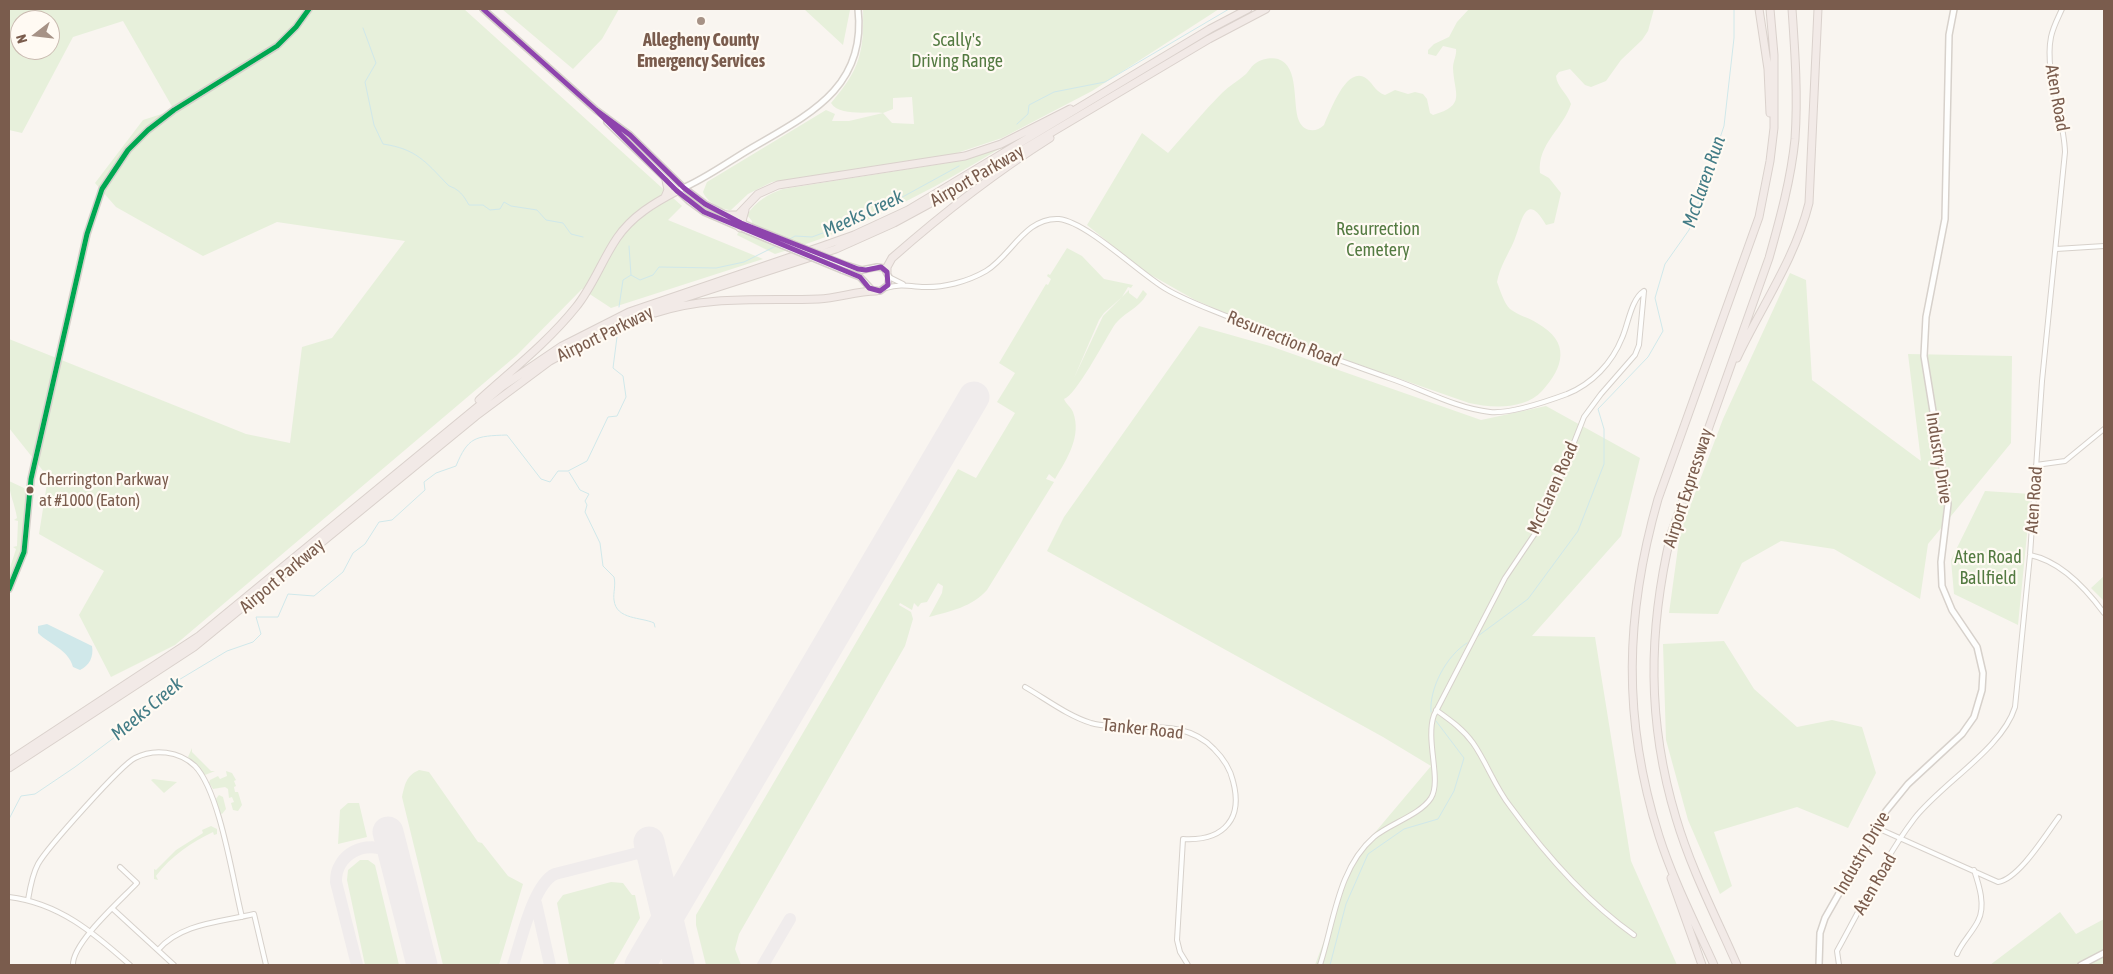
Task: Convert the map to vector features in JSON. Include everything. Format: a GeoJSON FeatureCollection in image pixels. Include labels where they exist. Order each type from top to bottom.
{"type":"FeatureCollection","features":[{"type":"Feature","properties":{"kind":"highway","name":"Airport Parkway"},"geometry":{"type":"LineString","coordinates":[[9,761],[199,636],[434,441],[532,365],[592,330],[630,312],[675,294],[812,250],[877,225],[951,185],[1248,9]]}},
{"type":"Feature","properties":{"kind":"highway","name":"Airport Parkway"},"geometry":{"type":"LineString","coordinates":[[9,769],[194,647],[476,416],[534,372],[614,327],[666,304],[836,249],[880,230],[946,195],[1190,51],[1266,9]]}},
{"type":"Feature","properties":{"kind":"highway"},"geometry":{"type":"LineString","coordinates":[[1759,9],[1768,68],[1770,99],[1770,129],[1765,190]]}},
{"type":"Feature","properties":{"kind":"highway","name":"Airport Expressway"},"geometry":{"type":"LineString","coordinates":[[1714,965],[1660,837],[1650,802],[1637,740],[1632,648],[1634,611],[1646,541],[1658,499],[1748,252],[1765,190],[1770,161],[1774,108],[1770,9]]}},
{"type":"Feature","properties":{"kind":"highway","name":"Airport Expressway"},"geometry":{"type":"LineString","coordinates":[[1738,965],[1676,820],[1667,786],[1655,708],[1653,645],[1660,581],[1671,534],[1702,441],[1769,258],[1784,206],[1790,173],[1795,122],[1796,97],[1792,9]]}},
{"type":"Feature","properties":{"kind":"highway"},"geometry":{"type":"LineString","coordinates":[[1702,441],[1733,367],[1790,257],[1804,225],[1812,176],[1818,9]]}},
{"type":"Feature","properties":{"kind":"highway"},"geometry":{"type":"LineString","coordinates":[[888,275],[887,266],[892,258],[981,184],[1190,51]]}},
{"type":"Feature","properties":{"kind":"highway"},"geometry":{"type":"LineString","coordinates":[[726,215],[736,216],[762,191],[778,185],[945,160],[982,151],[1123,82]]}},
{"type":"Feature","properties":{"kind":"highway"},"geometry":{"type":"LineString","coordinates":[[665,197],[668,190],[666,180]]}},
{"type":"Feature","properties":{"kind":"highway"},"geometry":{"type":"LineString","coordinates":[[434,441],[546,340],[586,294],[612,245],[626,227],[644,211],[665,197],[680,190]]}},
{"type":"Feature","properties":{"kind":"highway"},"geometry":{"type":"LineString","coordinates":[[740,225],[745,209]]}},
{"type":"Feature","properties":{"kind":"highway"},"geometry":{"type":"LineString","coordinates":[[614,327],[663,310],[704,302],[831,298],[876,291]]}},
{"type":"Feature","properties":{"kind":"highway"},"geometry":{"type":"LineString","coordinates":[[1637,740],[1642,785],[1651,824],[1702,965]]}},
{"type":"Feature","properties":{"kind":"street"},"geometry":{"type":"LineString","coordinates":[[9,589],[24,552],[31,479],[85,242],[102,189],[128,150],[148,130],[174,110],[277,46],[291,33],[309,9]]}},
{"type":"Feature","properties":{"kind":"street"},"geometry":{"type":"LineString","coordinates":[[483,9],[596,110],[666,180],[740,225]]}},
{"type":"Feature","properties":{"kind":"street"},"geometry":{"type":"LineString","coordinates":[[680,190],[798,121],[830,97],[845,77],[855,57],[860,25],[858,9]]}},
{"type":"Feature","properties":{"kind":"street","name":"Industry Drive"},"geometry":{"type":"LineString","coordinates":[[1819,965],[1820,933],[1825,918],[1875,827],[1905,787],[1969,725],[1978,708],[1983,681],[1977,647],[1952,610],[1942,586],[1941,562],[1948,504],[1924,356],[1926,317],[1945,219],[1948,35],[1954,9]]}},
{"type":"Feature","properties":{"kind":"street","name":"Aten Road"},"geometry":{"type":"LineString","coordinates":[[1839,965],[1838,950],[1919,813],[1995,740],[2012,714],[2017,690],[2030,555],[2036,465],[2065,146],[2050,45],[2052,30],[2062,9]]}},
{"type":"Feature","properties":{"kind":"street"},"geometry":{"type":"LineString","coordinates":[[596,110],[630,135],[680,190],[704,212],[842,267],[860,277],[869,288],[876,291],[886,288],[888,275],[881,267],[862,270],[842,267]]}},
{"type":"Feature","properties":{"kind":"street","name":"Resurrection Road"},"geometry":{"type":"LineString","coordinates":[[886,288],[906,285],[936,286],[975,276],[992,267],[1037,224],[1047,220],[1062,220],[1075,224],[1151,279],[1184,298],[1312,352],[1458,404],[1492,412],[1555,398],[1585,385],[1612,359],[1622,339],[1637,298],[1644,291]]}},
{"type":"Feature","properties":{"kind":"street"},"geometry":{"type":"LineString","coordinates":[[2056,250],[2104,246]]}},
{"type":"Feature","properties":{"kind":"street","name":"Resurrection Road"},"geometry":{"type":"LineString","coordinates":[[888,275],[906,285]]}},
{"type":"Feature","properties":{"kind":"street","name":"McClaren Road"},"geometry":{"type":"LineString","coordinates":[[1320,965],[1345,876],[1352,861],[1376,835],[1412,814],[1430,799],[1434,787],[1430,728],[1436,710],[1505,578],[1534,535],[1549,506],[1584,417],[1601,394],[1635,356],[1639,345],[1644,291]]}},
{"type":"Feature","properties":{"kind":"street"},"geometry":{"type":"LineString","coordinates":[[2036,465],[2065,461],[2104,429]]}},
{"type":"Feature","properties":{"kind":"street"},"geometry":{"type":"LineString","coordinates":[[2030,555],[2046,559],[2055,565],[2090,595],[2104,614]]}},
{"type":"Feature","properties":{"kind":"street","name":"Tanker Road"},"geometry":{"type":"LineString","coordinates":[[1025,687],[1070,713],[1090,722],[1105,726],[1166,728],[1189,732],[1210,744],[1228,766],[1235,790],[1236,805],[1233,817],[1225,828],[1215,835],[1197,839],[1184,839],[1177,940],[1180,952],[1188,965]]}},
{"type":"Feature","properties":{"kind":"street"},"geometry":{"type":"LineString","coordinates":[[1436,710],[1462,730],[1474,744],[1509,805],[1590,901],[1634,936]]}},
{"type":"Feature","properties":{"kind":"street"},"geometry":{"type":"LineString","coordinates":[[28,900],[33,877],[41,860],[115,776],[136,757],[149,753],[164,752],[188,761],[204,779],[218,820],[242,917]]}},
{"type":"Feature","properties":{"kind":"street"},"geometry":{"type":"LineString","coordinates":[[1875,827],[1998,882],[2003,881],[2027,860],[2059,817]]}},
{"type":"Feature","properties":{"kind":"street"},"geometry":{"type":"LineString","coordinates":[[73,965],[74,955],[92,931],[137,883],[120,866]]}},
{"type":"Feature","properties":{"kind":"street"},"geometry":{"type":"LineString","coordinates":[[1957,954],[1979,919],[1981,912],[1980,888],[1974,870]]}},
{"type":"Feature","properties":{"kind":"street"},"geometry":{"type":"LineString","coordinates":[[9,897],[28,900],[69,916],[92,931],[130,965]]}},
{"type":"Feature","properties":{"kind":"street"},"geometry":{"type":"LineString","coordinates":[[113,909],[174,965]]}},
{"type":"Feature","properties":{"kind":"street"},"geometry":{"type":"LineString","coordinates":[[158,950],[168,939],[180,932],[254,914],[266,965]]}},
{"type":"Feature","properties":{"kind":"street"},"geometry":{"type":"LineString","coordinates":[[2081,965],[2104,953]]}},
{"type":"Feature","properties":{"kind":"green space"},"geometry":{"type":"Polygon","coordinates":[[[9,9],[464,9],[682,206],[668,220],[763,259],[611,308],[582,289],[517,355],[175,645],[111,677],[79,615],[104,571],[39,534],[48,477],[9,428],[9,339],[246,434],[290,443],[302,347],[332,338],[405,241],[277,222],[203,256],[116,207],[95,183],[143,120],[174,110],[123,21],[73,37],[22,133],[9,130],[9,9]]]}},
{"type":"Feature","properties":{"kind":"green space"},"geometry":{"type":"Polygon","coordinates":[[[502,9],[619,9],[602,39],[573,69],[502,9]]]}},
{"type":"Feature","properties":{"kind":"green space"},"geometry":{"type":"Polygon","coordinates":[[[804,9],[850,10],[843,45],[804,9]]]}},
{"type":"Feature","properties":{"kind":"green space","name":"Scally's Driving Range"},"geometry":{"type":"Polygon","coordinates":[[[863,9],[1219,9],[1092,91],[1002,138],[954,154],[772,182],[748,194],[731,210],[711,202],[703,192],[707,182],[826,110],[835,114],[832,121],[849,121],[883,113],[847,112],[835,107],[831,103],[848,80],[858,60],[861,49],[863,9]],[[912,97],[893,98],[893,109],[883,113],[892,123],[914,124],[912,97]]]}},
{"type":"Feature","properties":{"kind":"green space","name":"Resurrection Cemetery"},"geometry":{"type":"Polygon","coordinates":[[[1469,9],[1654,9],[1648,31],[1642,40],[1621,60],[1606,81],[1591,87],[1585,85],[1570,69],[1559,72],[1556,76],[1558,83],[1571,104],[1546,145],[1540,163],[1540,173],[1549,178],[1561,193],[1554,223],[1546,225],[1539,214],[1533,210],[1528,210],[1502,266],[1497,282],[1504,300],[1510,309],[1548,330],[1555,338],[1559,347],[1559,364],[1555,373],[1542,391],[1527,402],[1507,406],[1487,406],[1469,403],[1300,344],[1195,300],[1144,271],[1087,225],[1142,133],[1168,153],[1222,93],[1246,74],[1255,64],[1264,59],[1278,59],[1290,69],[1299,121],[1301,125],[1310,130],[1321,128],[1324,125],[1340,91],[1346,83],[1360,76],[1367,79],[1382,94],[1385,95],[1395,90],[1408,94],[1415,92],[1423,94],[1427,99],[1430,113],[1433,115],[1444,111],[1455,103],[1456,98],[1453,68],[1456,49],[1443,46],[1436,56],[1428,54],[1428,50],[1434,44],[1449,37],[1457,22],[1469,9]]]}},
{"type":"Feature","properties":{"kind":"green space"},"geometry":{"type":"Polygon","coordinates":[[[1004,146],[893,208],[835,233],[775,254],[737,235],[739,231],[748,233],[752,221],[747,215],[758,202],[783,189],[965,160],[1004,146]]]}},
{"type":"Feature","properties":{"kind":"green space"},"geometry":{"type":"Polygon","coordinates":[[[1067,248],[1082,256],[1104,279],[1133,285],[1131,288],[1128,287],[1122,297],[1129,290],[1129,293],[1137,299],[1143,290],[1147,294],[1139,304],[1116,324],[1082,379],[1064,399],[1072,410],[1075,421],[1076,430],[1072,447],[1055,479],[1049,474],[1046,479],[1054,482],[987,590],[975,601],[961,608],[929,617],[942,593],[943,586],[938,583],[927,602],[921,603],[918,607],[914,603],[912,610],[900,603],[899,605],[911,612],[913,619],[905,646],[739,934],[735,949],[741,965],[706,965],[696,925],[696,915],[958,469],[976,478],[1015,413],[997,402],[1015,373],[999,363],[1046,284],[1048,285],[1051,279],[1047,276],[1048,274],[1050,275],[1067,248]],[[1122,297],[1104,313],[1099,320],[1074,378],[1103,316],[1122,297]]]}},
{"type":"Feature","properties":{"kind":"green space"},"geometry":{"type":"Polygon","coordinates":[[[1790,273],[1806,280],[1812,380],[1921,461],[1908,354],[2012,356],[2011,443],[1928,544],[1920,599],[1834,549],[1781,541],[1742,563],[1718,614],[1669,613],[1680,533],[1723,419],[1790,273]]]}},
{"type":"Feature","properties":{"kind":"green space"},"geometry":{"type":"Polygon","coordinates":[[[1199,326],[1270,346],[1481,420],[1546,406],[1640,458],[1621,536],[1532,636],[1595,637],[1631,861],[1677,965],[1315,965],[1356,855],[1431,766],[1383,737],[1047,551],[1064,517],[1199,326]]]}},
{"type":"Feature","properties":{"kind":"green space"},"geometry":{"type":"Polygon","coordinates":[[[9,481],[27,491],[22,551],[15,572],[9,578],[9,571],[16,549],[13,547],[17,546],[18,521],[14,520],[17,518],[9,481]]]}},
{"type":"Feature","properties":{"kind":"green space","name":"Aten Road Ballfield"},"geometry":{"type":"Polygon","coordinates":[[[1985,491],[2031,494],[2018,625],[1954,594],[1951,560],[1985,491]]]}},
{"type":"Feature","properties":{"kind":"green space"},"geometry":{"type":"Polygon","coordinates":[[[2104,576],[2104,601],[2091,588],[2104,576]]]}},
{"type":"Feature","properties":{"kind":"green space"},"geometry":{"type":"Polygon","coordinates":[[[1724,641],[1754,689],[1797,727],[1832,720],[1862,727],[1876,773],[1848,828],[1797,807],[1714,832],[1732,886],[1720,894],[1688,820],[1666,740],[1663,644],[1724,641]]]}},
{"type":"Feature","properties":{"kind":"green space"},"geometry":{"type":"Polygon","coordinates":[[[192,748],[192,752],[211,771],[215,771],[205,775],[188,757],[192,748]]]}},
{"type":"Feature","properties":{"kind":"green space"},"geometry":{"type":"Polygon","coordinates":[[[419,770],[429,772],[478,842],[482,843],[508,876],[523,884],[499,965],[443,965],[402,797],[405,784],[419,770]]]}},
{"type":"Feature","properties":{"kind":"green space"},"geometry":{"type":"Polygon","coordinates":[[[226,771],[232,773],[236,780],[234,781],[236,786],[234,787],[235,792],[238,792],[242,805],[238,811],[233,810],[231,803],[234,802],[232,797],[229,798],[228,789],[225,787],[213,789],[209,783],[210,780],[218,776],[220,779],[227,776],[226,771]]]}},
{"type":"Feature","properties":{"kind":"green space"},"geometry":{"type":"Polygon","coordinates":[[[153,779],[177,782],[164,793],[151,780],[153,779]]]}},
{"type":"Feature","properties":{"kind":"green space"},"geometry":{"type":"Polygon","coordinates":[[[219,795],[223,797],[226,809],[222,814],[219,813],[215,800],[219,795]]]}},
{"type":"Feature","properties":{"kind":"green space"},"geometry":{"type":"Polygon","coordinates":[[[348,803],[359,803],[367,837],[338,844],[340,810],[348,803]]]}},
{"type":"Feature","properties":{"kind":"green space"},"geometry":{"type":"Polygon","coordinates":[[[211,826],[217,829],[217,834],[214,835],[213,832],[182,850],[156,876],[158,880],[154,879],[154,869],[156,870],[176,850],[203,833],[202,830],[211,826]]]}},
{"type":"Feature","properties":{"kind":"green space"},"geometry":{"type":"Polygon","coordinates":[[[360,860],[368,860],[375,865],[399,965],[365,965],[347,880],[348,870],[360,860]]]}},
{"type":"Feature","properties":{"kind":"green space"},"geometry":{"type":"Polygon","coordinates":[[[611,882],[623,883],[632,895],[635,895],[640,918],[613,965],[569,965],[557,903],[563,895],[611,882]]]}},
{"type":"Feature","properties":{"kind":"green space"},"geometry":{"type":"Polygon","coordinates":[[[2060,912],[2076,934],[2104,919],[2104,965],[1990,965],[2060,912]]]}},
{"type":"Feature","properties":{"kind":"water"},"geometry":{"type":"Polygon","coordinates":[[[47,624],[92,646],[90,661],[86,666],[80,670],[73,667],[63,651],[38,633],[38,626],[47,624]]]}},
{"type":"Feature","properties":{"kind":"waterway","name":"Meeks Creek"},"geometry":{"type":"LineString","coordinates":[[1017,124],[1028,114],[1029,105],[1054,92],[1105,82],[1229,9]]}},
{"type":"Feature","properties":{"kind":"waterway","name":"McClaren Run"},"geometry":{"type":"LineString","coordinates":[[1478,636],[1528,599],[1578,531],[1604,464],[1604,429],[1598,409],[1648,357],[1663,331],[1655,298],[1665,264],[1689,230],[1724,126],[1734,38],[1734,9]]}},
{"type":"Feature","properties":{"kind":"waterway"},"geometry":{"type":"LineString","coordinates":[[363,28],[376,63],[365,82],[374,125],[383,144],[404,149],[419,157],[448,185],[461,193],[469,205],[483,205],[490,210],[500,209],[504,202],[511,206],[537,210],[546,220],[563,223],[571,234],[583,237]]}},
{"type":"Feature","properties":{"kind":"waterway","name":"Meeks Creek"},"geometry":{"type":"LineString","coordinates":[[788,240],[795,236],[812,237],[866,217],[959,166]]}},
{"type":"Feature","properties":{"kind":"waterway","name":"Meeks Creek"},"geometry":{"type":"LineString","coordinates":[[619,307],[623,280],[631,275],[640,280],[653,275],[659,267],[716,268],[744,262],[778,245]]}},
{"type":"Feature","properties":{"kind":"waterway"},"geometry":{"type":"LineString","coordinates":[[629,246],[631,275]]}},
{"type":"Feature","properties":{"kind":"waterway","name":"Meeks Creek"},"geometry":{"type":"LineString","coordinates":[[9,819],[21,796],[35,794],[75,767],[139,719],[167,687],[227,651],[253,642],[261,634],[256,617],[278,617],[288,594],[314,596],[343,572],[353,553],[365,544],[379,522],[392,520],[425,490],[424,482],[436,473],[456,466],[460,456],[474,440],[487,436],[507,435],[541,479],[550,482],[558,471],[568,471],[587,461],[608,417],[617,416],[626,397],[623,376],[613,368],[617,337]]}},
{"type":"Feature","properties":{"kind":"waterway"},"geometry":{"type":"LineString","coordinates":[[569,472],[580,490],[589,494],[585,501],[587,505],[585,512],[600,543],[603,566],[614,577],[616,606],[624,614],[654,623],[655,627]]}},
{"type":"Feature","properties":{"kind":"waterway","name":"McClaren Run"},"geometry":{"type":"LineString","coordinates":[[1431,712],[1433,693],[1441,673],[1453,655],[1467,643]]}},
{"type":"Feature","properties":{"kind":"waterway","name":"McClaren Run"},"geometry":{"type":"LineString","coordinates":[[1330,965],[1346,904],[1368,854],[1404,829],[1438,819],[1454,791],[1464,758],[1436,721]]}},
{"type":"Feature","properties":{"kind":"taxiway"},"geometry":{"type":"LineString","coordinates":[[357,965],[336,882],[337,872],[341,864],[354,851],[372,847],[390,853],[398,872]]}},
{"type":"Feature","properties":{"kind":"taxiway"},"geometry":{"type":"LineString","coordinates":[[513,965],[534,901],[547,880],[555,874],[650,850]]}},
{"type":"Feature","properties":{"kind":"taxiway"},"geometry":{"type":"LineString","coordinates":[[536,903],[550,965]]}},
{"type":"Feature","properties":{"kind":"taxiway"},"geometry":{"type":"LineString","coordinates":[[763,965],[790,919]]}},
{"type":"Feature","properties":{"kind":"runway"},"geometry":{"type":"LineString","coordinates":[[640,965],[974,397]]}},
{"type":"Feature","properties":{"kind":"runway"},"geometry":{"type":"LineString","coordinates":[[388,832],[422,965]]}},
{"type":"Feature","properties":{"kind":"runway"},"geometry":{"type":"LineString","coordinates":[[649,842],[679,965]]}},
{"type":"Feature","properties":{"kind":"transit line"},"geometry":{"type":"LineString","coordinates":[[9,589],[24,552],[31,479],[87,234],[102,189],[128,150],[148,130],[174,110],[277,46],[296,27],[309,9]]}},
{"type":"Feature","properties":{"kind":"transit line"},"geometry":{"type":"LineString","coordinates":[[483,9],[596,110],[630,135],[684,188],[705,204],[741,223],[858,269],[866,270],[881,267],[887,272],[888,285],[880,291],[869,288],[860,277],[704,212],[677,191],[596,110]]}},
{"type":"Feature","properties":{"kind":"place","name":"Allegheny County Emergency Services"},"geometry":{"type":"Point","coordinates":[701,21]}},
{"type":"Feature","properties":{"kind":"place","name":"Cherrington Parkway at #1000 (Eaton)"},"geometry":{"type":"Point","coordinates":[30,490]}}]}
